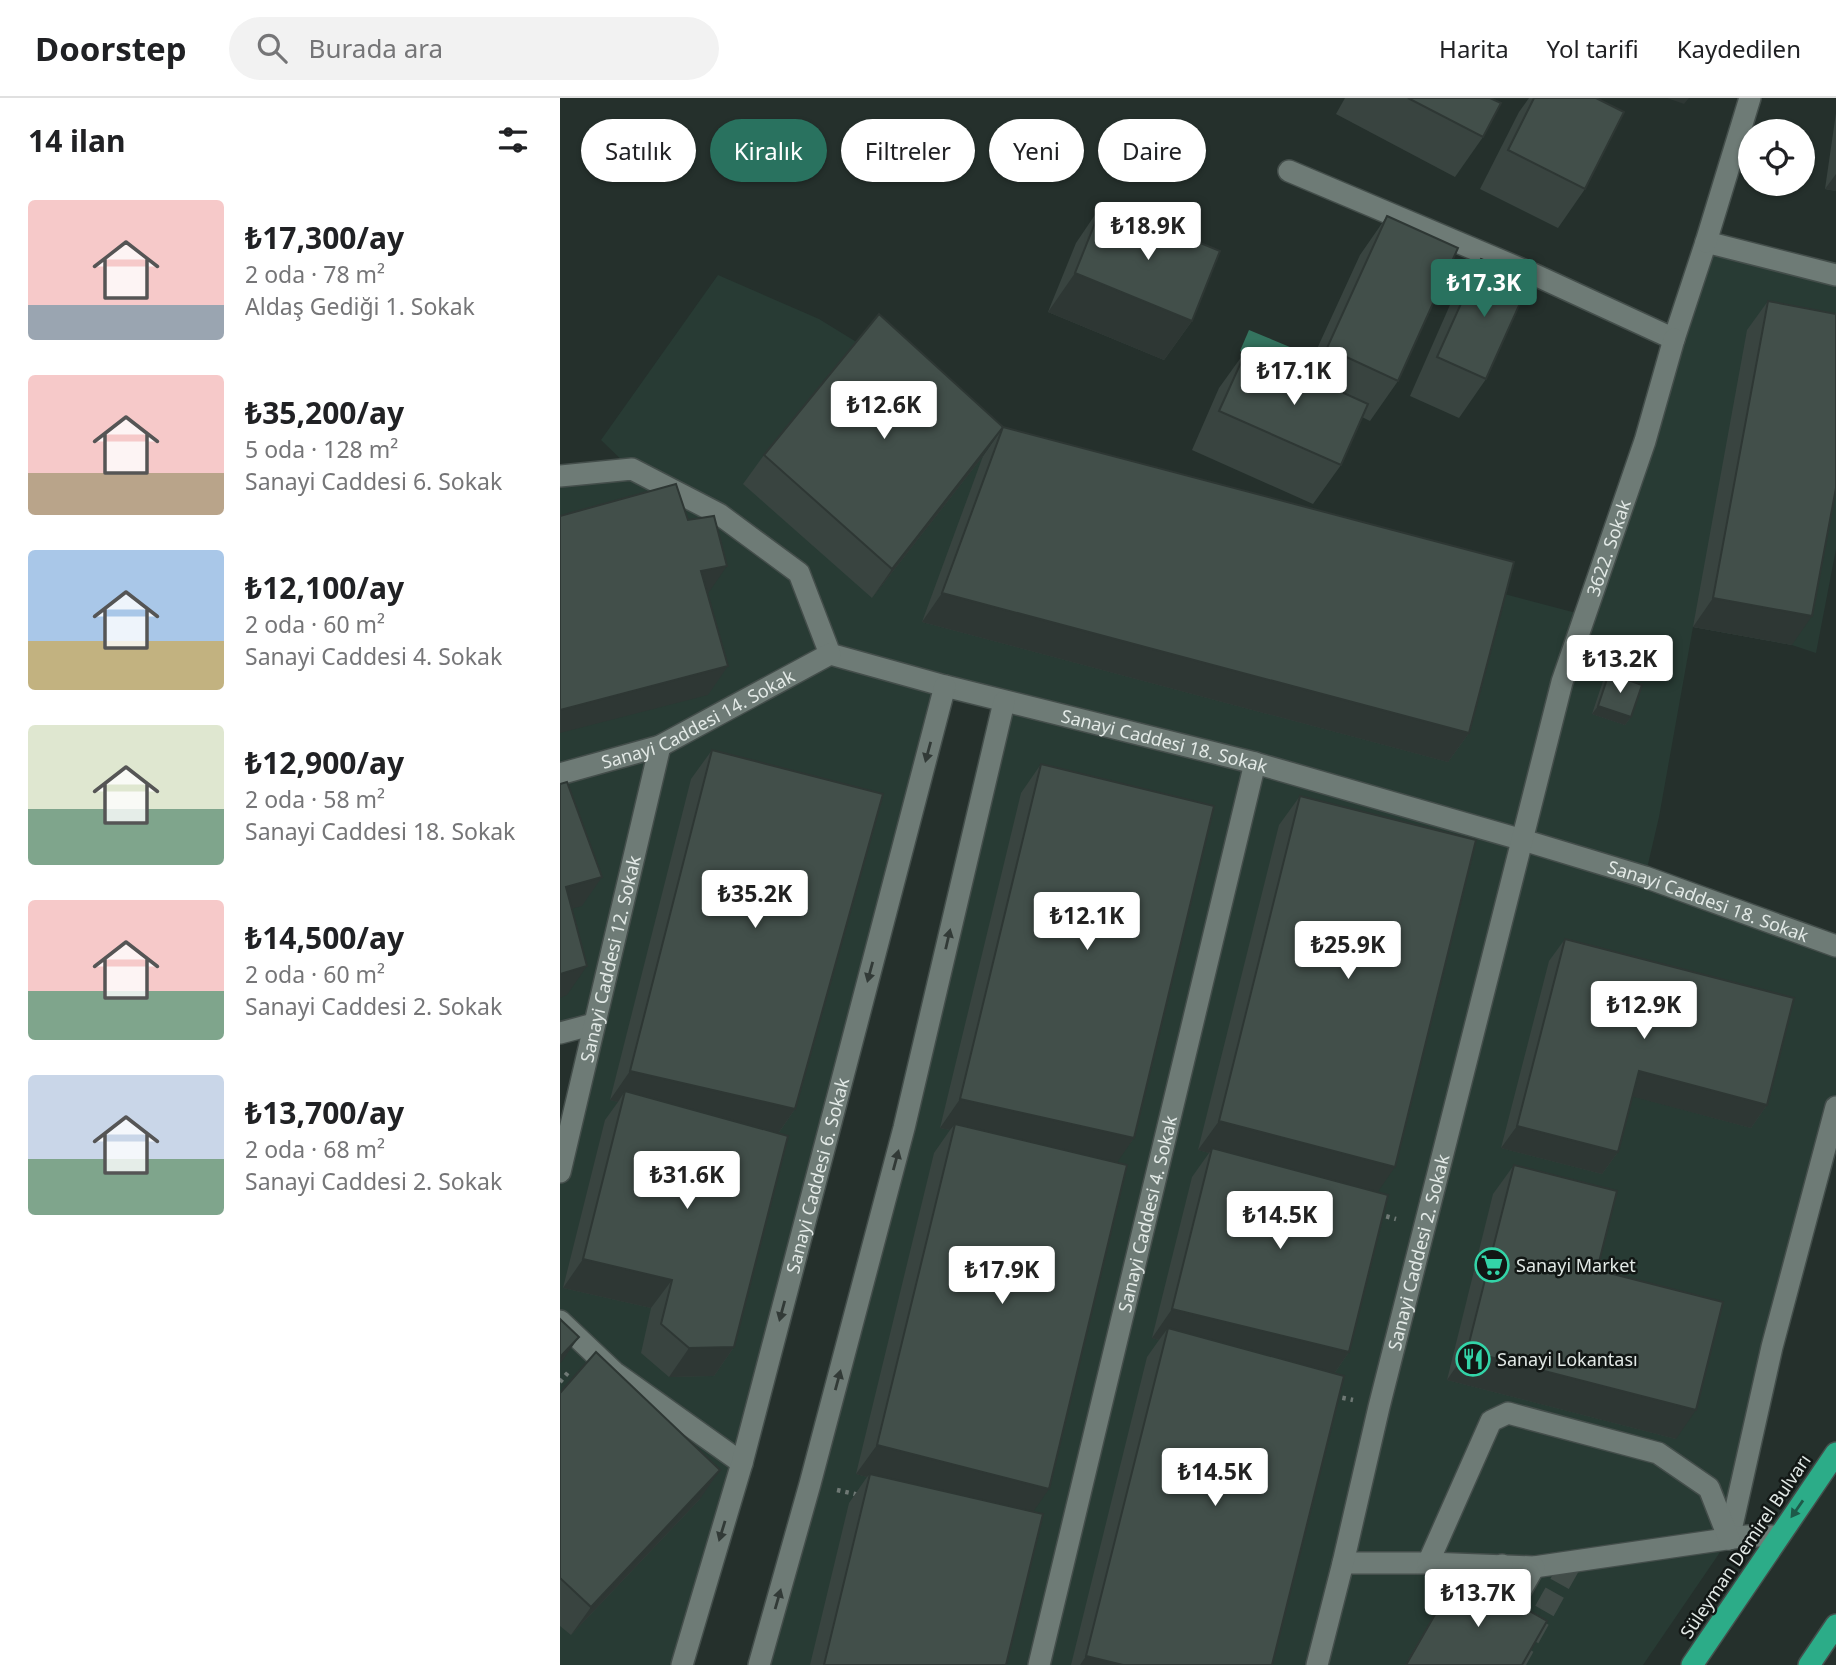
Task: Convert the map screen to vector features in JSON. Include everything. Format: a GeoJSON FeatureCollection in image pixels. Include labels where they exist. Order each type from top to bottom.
{"type":"FeatureCollection","features":[{"type":"Feature","properties":{"kind":"highway","name":"Süleyman Demirel Bulvarı"},"geometry":{"type":"LineString","coordinates":[[1692,1665],[1836,1453]]}},
{"type":"Feature","properties":{"kind":"highway"},"geometry":{"type":"LineString","coordinates":[[1809,1665],[1836,1625]]}},
{"type":"Feature","properties":{"kind":"street"},"geometry":{"type":"LineString","coordinates":[[1750,98],[1706,242],[1836,275]]}},
{"type":"Feature","properties":{"kind":"street"},"geometry":{"type":"LineString","coordinates":[[1289,171],[1533,274],[1674,339]]}},
{"type":"Feature","properties":{"kind":"street","name":"3622. Sokak"},"geometry":{"type":"LineString","coordinates":[[1523,840],[1562,682],[1645,442],[1674,339],[1706,242]]}},
{"type":"Feature","properties":{"kind":"street"},"geometry":{"type":"LineString","coordinates":[[560,476],[632,469],[719,513],[799,573],[830,654]]}},
{"type":"Feature","properties":{"kind":"street","name":"Sanayi Caddesi 18. Sokak"},"geometry":{"type":"LineString","coordinates":[[830,654],[1004,702],[1255,763],[1523,840],[1645,877],[1836,946]]}},
{"type":"Feature","properties":{"kind":"street","name":"Sanayi Caddesi 14. Sokak"},"geometry":{"type":"LineString","coordinates":[[560,774],[660,746],[830,654]]}},
{"type":"Feature","properties":{"kind":"street","name":"Sanayi Caddesi 6. Sokak"},"geometry":{"type":"LineString","coordinates":[[682,1665],[742,1463],[945,686]]}},
{"type":"Feature","properties":{"kind":"street"},"geometry":{"type":"LineString","coordinates":[[759,1665],[904,1128],[1004,702]]}},
{"type":"Feature","properties":{"kind":"street","name":"Sanayi Caddesi 12. Sokak"},"geometry":{"type":"LineString","coordinates":[[560,1172],[660,746]]}},
{"type":"Feature","properties":{"kind":"street","name":"Sanayi Caddesi 4. Sokak"},"geometry":{"type":"LineString","coordinates":[[1039,1665],[1255,763]]}},
{"type":"Feature","properties":{"kind":"street","name":"Sanayi Caddesi 2. Sokak"},"geometry":{"type":"LineString","coordinates":[[1317,1665],[1379,1407],[1523,840]]}},
{"type":"Feature","properties":{"kind":"street"},"geometry":{"type":"LineString","coordinates":[[560,1033],[594,1024]]}},
{"type":"Feature","properties":{"kind":"street"},"geometry":{"type":"LineString","coordinates":[[1729,1539],[1772,1348],[1827,1170],[1836,1107]]}},
{"type":"Feature","properties":{"kind":"street"},"geometry":{"type":"LineString","coordinates":[[560,1321],[614,1372],[742,1463]]}},
{"type":"Feature","properties":{"kind":"street"},"geometry":{"type":"LineString","coordinates":[[1428,1563],[1491,1422],[1508,1413],[1658,1453],[1709,1488],[1729,1539]]}},
{"type":"Feature","properties":{"kind":"street"},"geometry":{"type":"LineString","coordinates":[[1343,1563],[1534,1567],[1729,1539],[1779,1536]]}},
{"type":"Feature","properties":{"kind":"street"},"geometry":{"type":"LineString","coordinates":[[1484,1596],[1502,1565]]}},
{"type":"Feature","properties":{"kind":"street"},"geometry":{"type":"LineString","coordinates":[[1509,1611],[1534,1567]]}},
{"type":"Feature","properties":{"kind":"path"},"geometry":{"type":"LineString","coordinates":[[1372,1213],[1424,1227]]}},
{"type":"Feature","properties":{"kind":"path"},"geometry":{"type":"LineString","coordinates":[[1326,1394],[1379,1407]]}},
{"type":"Feature","properties":{"kind":"path"},"geometry":{"type":"LineString","coordinates":[[810,1484],[864,1496]]}},
{"type":"Feature","properties":{"kind":"shaded area"},"geometry":{"type":"Polygon","coordinates":[[[1706,242],[1836,275],[1836,549],[1816,653],[1792,645],[1693,627],[1659,817],[1645,877],[1836,946],[1836,1119],[1729,1539],[1643,1665],[759,1665],[1004,702],[945,686],[682,1665],[560,1665],[560,1172],[594,1024],[560,1033],[560,476],[631,469],[601,440],[718,275],[819,319],[858,343],[983,456],[1584,615],[1706,242]]]}},
{"type":"Feature","properties":{"kind":"water"},"geometry":{"type":"Polygon","coordinates":[[[1249,330],[1297,350],[1288,371],[1240,351],[1249,330]]]}},
{"type":"Feature","properties":{"kind":"building"},"geometry":{"type":"Polygon","coordinates":[[[1408,98],[1490,98],[1501,103],[1483,137],[1408,98]]]}},
{"type":"Feature","properties":{"kind":"building"},"geometry":{"type":"Polygon","coordinates":[[[1534,98],[1596,98],[1624,112],[1585,189],[1508,150],[1534,98]]]}},
{"type":"Feature","properties":{"kind":"building"},"geometry":{"type":"Polygon","coordinates":[[[1103,203],[1220,251],[1192,321],[1075,273],[1103,203]]]}},
{"type":"Feature","properties":{"kind":"building"},"geometry":{"type":"Polygon","coordinates":[[[1387,216],[1458,248],[1398,381],[1327,348],[1387,216]]]}},
{"type":"Feature","properties":{"kind":"building"},"geometry":{"type":"Polygon","coordinates":[[[1481,259],[1530,281],[1486,379],[1437,357],[1481,259]]]}},
{"type":"Feature","properties":{"kind":"building"},"geometry":{"type":"Polygon","coordinates":[[[1768,301],[1836,314],[1836,488],[1812,616],[1713,598],[1768,301]]]}},
{"type":"Feature","properties":{"kind":"building"},"geometry":{"type":"Polygon","coordinates":[[[879,314],[1003,427],[892,569],[764,455],[879,314]]]}},
{"type":"Feature","properties":{"kind":"building"},"geometry":{"type":"Polygon","coordinates":[[[1247,349],[1368,404],[1341,465],[1219,411],[1247,349]]]}},
{"type":"Feature","properties":{"kind":"building"},"geometry":{"type":"Polygon","coordinates":[[[1003,427],[1514,562],[1469,733],[942,593],[1003,427]]]}},
{"type":"Feature","properties":{"kind":"building"},"geometry":{"type":"Polygon","coordinates":[[[676,484],[688,520],[714,516],[727,566],[701,571],[728,666],[560,710],[560,516],[676,484]]]}},
{"type":"Feature","properties":{"kind":"building"},"geometry":{"type":"Polygon","coordinates":[[[1609,673],[1642,685],[1631,717],[1598,706],[1609,673]]]}},
{"type":"Feature","properties":{"kind":"building"},"geometry":{"type":"Polygon","coordinates":[[[712,750],[883,794],[795,1109],[630,1071],[712,750]]]}},
{"type":"Feature","properties":{"kind":"building"},"geometry":{"type":"Polygon","coordinates":[[[1041,764],[1214,806],[1134,1138],[960,1099],[1041,764]]]}},
{"type":"Feature","properties":{"kind":"building"},"geometry":{"type":"Polygon","coordinates":[[[567,782],[602,877],[566,887],[587,966],[560,974],[560,784],[567,782]]]}},
{"type":"Feature","properties":{"kind":"building"},"geometry":{"type":"Polygon","coordinates":[[[1300,796],[1476,840],[1395,1167],[1219,1121],[1300,796]]]}},
{"type":"Feature","properties":{"kind":"building"},"geometry":{"type":"Polygon","coordinates":[[[1565,939],[1794,998],[1767,1105],[1639,1071],[1618,1152],[1517,1126],[1565,939]]]}},
{"type":"Feature","properties":{"kind":"building"},"geometry":{"type":"Polygon","coordinates":[[[625,1091],[788,1136],[734,1347],[689,1348],[661,1324],[672,1280],[583,1259],[625,1091]]]}},
{"type":"Feature","properties":{"kind":"building"},"geometry":{"type":"Polygon","coordinates":[[[955,1124],[1127,1165],[1049,1489],[877,1445],[955,1124]]]}},
{"type":"Feature","properties":{"kind":"building"},"geometry":{"type":"Polygon","coordinates":[[[1212,1148],[1388,1195],[1349,1352],[1172,1309],[1212,1148]]]}},
{"type":"Feature","properties":{"kind":"building"},"geometry":{"type":"Polygon","coordinates":[[[1514,1165],[1617,1191],[1597,1270],[1723,1302],[1696,1410],[1467,1351],[1514,1165]]]}},
{"type":"Feature","properties":{"kind":"building"},"geometry":{"type":"Polygon","coordinates":[[[560,1319],[579,1337],[560,1357],[560,1319]]]}},
{"type":"Feature","properties":{"kind":"building"},"geometry":{"type":"Polygon","coordinates":[[[1168,1328],[1344,1376],[1272,1665],[1123,1665],[1086,1656],[1168,1328]]]}},
{"type":"Feature","properties":{"kind":"building"},"geometry":{"type":"Polygon","coordinates":[[[596,1352],[720,1470],[591,1607],[560,1578],[560,1393],[596,1352]]]}},
{"type":"Feature","properties":{"kind":"building"},"geometry":{"type":"Polygon","coordinates":[[[870,1474],[1043,1514],[1006,1665],[824,1665],[870,1474]]]}},
{"type":"Feature","properties":{"kind":"building"},"geometry":{"type":"Polygon","coordinates":[[[1460,1571],[1547,1621],[1522,1665],[1406,1665],[1460,1571]]]}},
{"type":"Feature","properties":{"kind":"tunnel"},"geometry":{"type":"LineString","coordinates":[[1514,1665],[1572,1562]]}},
{"type":"Feature","properties":{"kind":"place","name":"Sanayi Market"},"geometry":{"type":"Point","coordinates":[1492,1265]}},
{"type":"Feature","properties":{"kind":"place","name":"Sanayi Lokantası"},"geometry":{"type":"Point","coordinates":[1473,1359]}}]}
